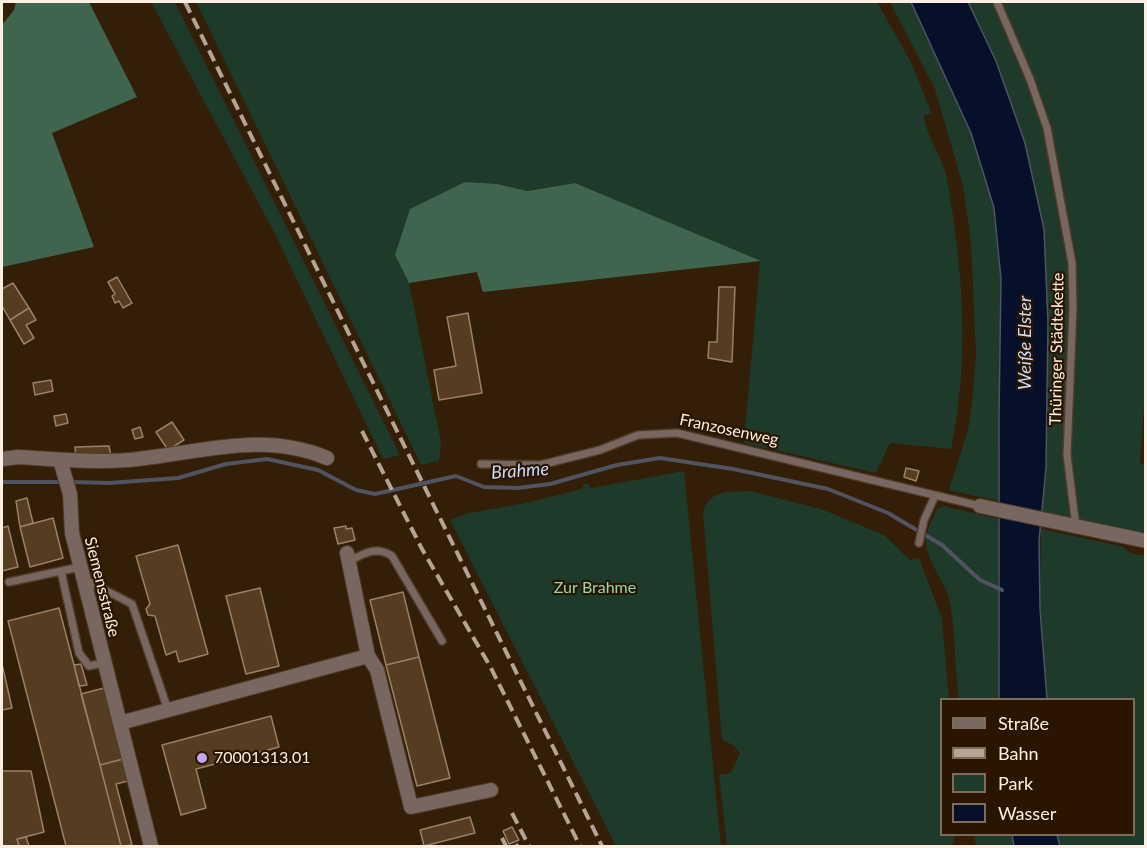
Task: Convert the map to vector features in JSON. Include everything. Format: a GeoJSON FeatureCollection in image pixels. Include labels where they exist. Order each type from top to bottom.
{"type":"FeatureCollection","features":[{"type":"Feature","properties":{"kind":"street"},"geometry":{"type":"LineString","coordinates":[[2,459],[18,457],[62,463],[127,460],[218,447],[272,443],[308,450],[327,458]]}},
{"type":"Feature","properties":{"kind":"street","name":"Siemensstraße"},"geometry":{"type":"LineString","coordinates":[[62,463],[70,494],[72,533],[151,846]]}},
{"type":"Feature","properties":{"kind":"street"},"geometry":{"type":"LineString","coordinates":[[981,506],[1146,541]]}},
{"type":"Feature","properties":{"kind":"street"},"geometry":{"type":"LineString","coordinates":[[348,557],[368,656],[377,670],[411,807],[491,790]]}},
{"type":"Feature","properties":{"kind":"street"},"geometry":{"type":"LineString","coordinates":[[120,723],[368,656]]}},
{"type":"Feature","properties":{"kind":"lane","name":"Thüringer Städtekette"},"geometry":{"type":"LineString","coordinates":[[997,2],[1030,79],[1047,128],[1072,263],[1073,308],[1067,455],[1070,526]]}},
{"type":"Feature","properties":{"kind":"lane","name":"Franzosenweg"},"geometry":{"type":"LineString","coordinates":[[481,464],[540,465],[600,450],[638,435],[677,433],[981,506]]}},
{"type":"Feature","properties":{"kind":"lane"},"geometry":{"type":"LineString","coordinates":[[919,543],[924,520],[935,496]]}},
{"type":"Feature","properties":{"kind":"lane"},"geometry":{"type":"LineString","coordinates":[[348,557],[369,551],[384,550],[392,556],[442,641]]}},
{"type":"Feature","properties":{"kind":"lane"},"geometry":{"type":"LineString","coordinates":[[61,571],[79,653],[89,666],[104,663]]}},
{"type":"Feature","properties":{"kind":"lane"},"geometry":{"type":"LineString","coordinates":[[9,582],[61,571],[82,573],[132,604],[168,710]]}},
{"type":"Feature","properties":{"kind":"green space"},"geometry":{"type":"Polygon","coordinates":[[[16,2],[89,2],[137,97],[52,133],[94,247],[2,267],[2,25],[14,10],[16,2]]]}},
{"type":"Feature","properties":{"kind":"green space"},"geometry":{"type":"Polygon","coordinates":[[[151,2],[175,2],[400,455],[383,459],[274,232],[151,2]]]}},
{"type":"Feature","properties":{"kind":"green space"},"geometry":{"type":"Polygon","coordinates":[[[196,2],[877,2],[911,62],[932,114],[924,115],[925,123],[945,171],[953,213],[960,280],[962,348],[961,382],[951,449],[890,443],[876,473],[744,443],[760,261],[575,183],[524,191],[497,184],[396,255],[409,283],[441,443],[439,461],[421,465],[196,2]]]}},
{"type":"Feature","properties":{"kind":"green space"},"geometry":{"type":"Polygon","coordinates":[[[890,2],[911,2],[971,133],[994,207],[1001,279],[998,501],[949,490],[968,430],[972,403],[976,353],[971,243],[963,186],[935,89],[890,2]]]}},
{"type":"Feature","properties":{"kind":"green space"},"geometry":{"type":"Polygon","coordinates":[[[968,2],[1145,2],[1146,379],[1140,464],[1145,465],[1145,537],[1042,513],[1046,468],[1048,323],[1025,143],[996,61],[968,2]]]}},
{"type":"Feature","properties":{"kind":"green space"},"geometry":{"type":"Polygon","coordinates":[[[465,182],[497,184],[527,191],[575,183],[761,261],[483,292],[477,272],[409,283],[395,255],[410,209],[465,182]]]}},
{"type":"Feature","properties":{"kind":"green space","name":"Zur Brahme"},"geometry":{"type":"Polygon","coordinates":[[[684,471],[721,846],[616,846],[450,520],[469,513],[526,503],[582,489],[584,484],[588,484],[591,488],[684,471]]]}},
{"type":"Feature","properties":{"kind":"green space"},"geometry":{"type":"Polygon","coordinates":[[[750,491],[824,510],[884,535],[910,560],[919,558],[942,619],[949,698],[940,698],[940,836],[955,836],[952,846],[727,846],[719,775],[731,773],[740,753],[733,745],[722,740],[703,512],[710,499],[728,492],[750,491]]]}},
{"type":"Feature","properties":{"kind":"green space"},"geometry":{"type":"Polygon","coordinates":[[[944,506],[998,519],[999,698],[959,698],[950,603],[930,559],[926,544],[928,531],[937,509],[944,506]]]}},
{"type":"Feature","properties":{"kind":"green space"},"geometry":{"type":"Polygon","coordinates":[[[1041,529],[1121,546],[1132,554],[1145,555],[1145,846],[1060,846],[1057,836],[1135,836],[1135,698],[1047,698],[1040,609],[1041,529]]]}},
{"type":"Feature","properties":{"kind":"green space"},"geometry":{"type":"Polygon","coordinates":[[[974,836],[1012,836],[1014,846],[976,846],[974,836]]]}},
{"type":"Feature","properties":{"kind":"water","name":"Weiße Elster"},"geometry":{"type":"Polygon","coordinates":[[[911,2],[968,2],[996,61],[1025,143],[1044,229],[1048,323],[1046,468],[1039,541],[1040,609],[1047,698],[999,698],[1001,279],[994,208],[971,133],[911,2]]]}},
{"type":"Feature","properties":{"kind":"water"},"geometry":{"type":"Polygon","coordinates":[[[1012,836],[1057,836],[1060,846],[1014,846],[1012,836]]]}},
{"type":"Feature","properties":{"kind":"building"},"geometry":{"type":"Polygon","coordinates":[[[117,277],[132,303],[123,308],[119,301],[115,303],[112,296],[115,294],[108,282],[117,277]]]}},
{"type":"Feature","properties":{"kind":"building"},"geometry":{"type":"Polygon","coordinates":[[[13,283],[29,308],[10,320],[2,306],[2,289],[13,283]]]}},
{"type":"Feature","properties":{"kind":"building"},"geometry":{"type":"Polygon","coordinates":[[[719,287],[735,287],[732,362],[708,358],[709,342],[717,342],[719,287]]]}},
{"type":"Feature","properties":{"kind":"building"},"geometry":{"type":"Polygon","coordinates":[[[29,308],[36,320],[26,325],[34,338],[24,344],[10,320],[29,308]]]}},
{"type":"Feature","properties":{"kind":"building"},"geometry":{"type":"Polygon","coordinates":[[[468,313],[482,393],[439,400],[434,370],[456,366],[447,317],[468,313]]]}},
{"type":"Feature","properties":{"kind":"building"},"geometry":{"type":"Polygon","coordinates":[[[51,380],[53,391],[35,395],[33,383],[51,380]]]}},
{"type":"Feature","properties":{"kind":"building"},"geometry":{"type":"Polygon","coordinates":[[[66,414],[68,423],[56,426],[54,416],[66,414]]]}},
{"type":"Feature","properties":{"kind":"building"},"geometry":{"type":"Polygon","coordinates":[[[172,422],[184,440],[168,450],[156,432],[172,422]]]}},
{"type":"Feature","properties":{"kind":"building"},"geometry":{"type":"Polygon","coordinates":[[[140,427],[143,437],[135,439],[132,430],[140,427]]]}},
{"type":"Feature","properties":{"kind":"building"},"geometry":{"type":"Polygon","coordinates":[[[109,446],[111,456],[76,457],[75,447],[109,446]]]}},
{"type":"Feature","properties":{"kind":"building"},"geometry":{"type":"Polygon","coordinates":[[[906,468],[919,471],[916,481],[904,477],[906,468]]]}},
{"type":"Feature","properties":{"kind":"building"},"geometry":{"type":"Polygon","coordinates":[[[27,498],[33,523],[20,527],[16,501],[27,498]]]}},
{"type":"Feature","properties":{"kind":"building"},"geometry":{"type":"Polygon","coordinates":[[[53,518],[63,558],[30,567],[20,527],[53,518]]]}},
{"type":"Feature","properties":{"kind":"building"},"geometry":{"type":"Polygon","coordinates":[[[8,526],[18,567],[2,571],[2,528],[8,526]]]}},
{"type":"Feature","properties":{"kind":"building"},"geometry":{"type":"Polygon","coordinates":[[[346,526],[346,529],[352,528],[355,540],[338,544],[334,528],[346,526]]]}},
{"type":"Feature","properties":{"kind":"building"},"geometry":{"type":"Polygon","coordinates":[[[178,545],[208,654],[179,662],[176,651],[166,655],[155,616],[148,615],[146,609],[150,604],[136,556],[178,545]]]}},
{"type":"Feature","properties":{"kind":"building"},"geometry":{"type":"Polygon","coordinates":[[[260,588],[279,666],[246,674],[226,596],[260,588]]]}},
{"type":"Feature","properties":{"kind":"building"},"geometry":{"type":"Polygon","coordinates":[[[403,592],[419,657],[386,665],[370,600],[403,592]]]}},
{"type":"Feature","properties":{"kind":"building"},"geometry":{"type":"Polygon","coordinates":[[[59,608],[121,846],[66,846],[8,621],[59,608]]]}},
{"type":"Feature","properties":{"kind":"building"},"geometry":{"type":"Polygon","coordinates":[[[419,657],[450,778],[417,786],[386,665],[419,657]]]}},
{"type":"Feature","properties":{"kind":"building"},"geometry":{"type":"Polygon","coordinates":[[[2,664],[12,708],[2,710],[2,664]]]}},
{"type":"Feature","properties":{"kind":"building"},"geometry":{"type":"Polygon","coordinates":[[[81,664],[87,685],[79,686],[74,665],[81,664]]]}},
{"type":"Feature","properties":{"kind":"building"},"geometry":{"type":"Polygon","coordinates":[[[104,688],[123,759],[100,765],[81,694],[104,688]]]}},
{"type":"Feature","properties":{"kind":"building","name":"70001313.01"},"geometry":{"type":"Polygon","coordinates":[[[271,716],[279,747],[196,769],[206,808],[181,815],[162,745],[271,716]]]}},
{"type":"Feature","properties":{"kind":"building"},"geometry":{"type":"Polygon","coordinates":[[[123,759],[128,781],[116,784],[132,845],[121,846],[100,765],[123,759]]]}},
{"type":"Feature","properties":{"kind":"building"},"geometry":{"type":"Polygon","coordinates":[[[2,771],[31,771],[44,832],[17,839],[19,846],[2,846],[2,771]]]}},
{"type":"Feature","properties":{"kind":"building"},"geometry":{"type":"Polygon","coordinates":[[[470,817],[475,833],[424,846],[420,830],[470,817]]]}},
{"type":"Feature","properties":{"kind":"building"},"geometry":{"type":"Polygon","coordinates":[[[512,827],[519,840],[509,844],[503,831],[512,827]]]}},
{"type":"Feature","properties":{"kind":"building"},"geometry":{"type":"Polygon","coordinates":[[[26,837],[29,846],[19,846],[17,839],[26,837]]]}},
{"type":"Feature","properties":{"kind":"waterway","name":"Brahme"},"geometry":{"type":"LineString","coordinates":[[71,482],[109,483],[178,478],[226,464],[267,459],[318,470],[356,490],[375,494],[456,476],[484,487],[517,488],[550,484],[617,465],[660,458],[733,469],[828,489],[888,513],[942,545],[980,580],[1002,590]]}},
{"type":"Feature","properties":{"kind":"waterway","name":"Brahme"},"geometry":{"type":"LineString","coordinates":[[2,482],[64,482]]}},
{"type":"Feature","properties":{"kind":"railway"},"geometry":{"type":"LineString","coordinates":[[185,2],[602,846]]}},
{"type":"Feature","properties":{"kind":"railway"},"geometry":{"type":"LineString","coordinates":[[362,431],[422,549],[491,668],[580,846]]}},
{"type":"Feature","properties":{"kind":"railway"},"geometry":{"type":"LineString","coordinates":[[512,813],[529,846]]}},
{"type":"Feature","properties":{"kind":"railway"},"geometry":{"type":"LineString","coordinates":[[502,838],[506,846]]}},
{"type":"Feature","properties":{"kind":"place","name":"70001313.01"},"geometry":{"type":"Point","coordinates":[202,758]}}]}
